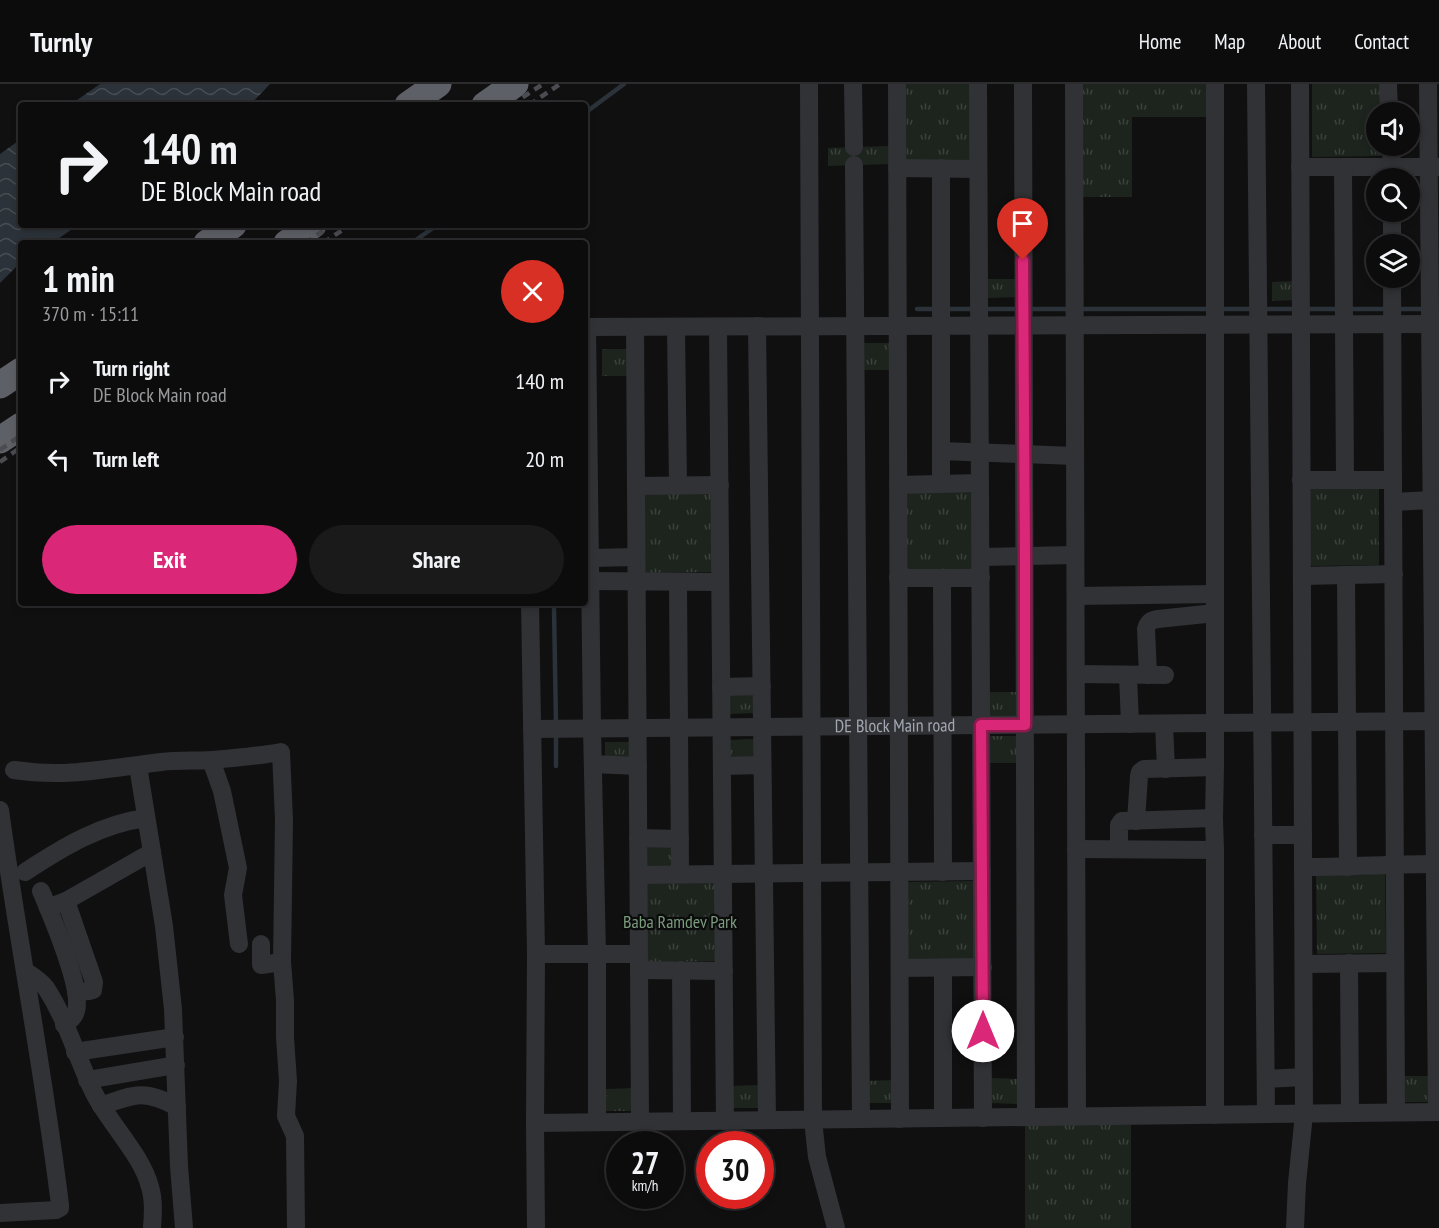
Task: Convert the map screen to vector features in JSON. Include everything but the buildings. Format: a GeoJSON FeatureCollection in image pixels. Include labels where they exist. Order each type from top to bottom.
{"type":"FeatureCollection","features":[{"type":"Feature","properties":{"kind":"highway"},"geometry":{"type":"LineString","coordinates":[[412,102],[438,84]]}},
{"type":"Feature","properties":{"kind":"highway"},"geometry":{"type":"LineString","coordinates":[[489,102],[515,84]]}},
{"type":"Feature","properties":{"kind":"highway"},"geometry":{"type":"LineString","coordinates":[[211,240],[229,228]]}},
{"type":"Feature","properties":{"kind":"highway"},"geometry":{"type":"LineString","coordinates":[[291,240],[309,228]]}},
{"type":"Feature","properties":{"kind":"highway"},"geometry":{"type":"LineString","coordinates":[[0,385],[18,373]]}},
{"type":"Feature","properties":{"kind":"highway"},"geometry":{"type":"LineString","coordinates":[[0,440],[18,428]]}},
{"type":"Feature","properties":{"kind":"street"},"geometry":{"type":"LineString","coordinates":[[809,84],[813,1120],[817,1157],[836,1228]]}},
{"type":"Feature","properties":{"kind":"street"},"geometry":{"type":"LineString","coordinates":[[853,84],[861,1119]]}},
{"type":"Feature","properties":{"kind":"street"},"geometry":{"type":"LineString","coordinates":[[897,84],[900,1119]]}},
{"type":"Feature","properties":{"kind":"street"},"geometry":{"type":"LineString","coordinates":[[978,84],[983,1118]]}},
{"type":"Feature","properties":{"kind":"street"},"geometry":{"type":"LineString","coordinates":[[1023,84],[1026,1117]]}},
{"type":"Feature","properties":{"kind":"street"},"geometry":{"type":"LineString","coordinates":[[1074,84],[1077,1116]]}},
{"type":"Feature","properties":{"kind":"street"},"geometry":{"type":"LineString","coordinates":[[1215,84],[1215,1115]]}},
{"type":"Feature","properties":{"kind":"street"},"geometry":{"type":"LineString","coordinates":[[1256,84],[1266,1114]]}},
{"type":"Feature","properties":{"kind":"street"},"geometry":{"type":"LineString","coordinates":[[1295,1228],[1304,1114],[1300,84]]}},
{"type":"Feature","properties":{"kind":"street"},"geometry":{"type":"LineString","coordinates":[[1388,84],[1389,102]]}},
{"type":"Feature","properties":{"kind":"street"},"geometry":{"type":"LineString","coordinates":[[535,1123],[1438,1112],[1436,722],[1431,500],[1434,167],[1428,84]]}},
{"type":"Feature","properties":{"kind":"street"},"geometry":{"type":"LineString","coordinates":[[1300,167],[1343,167],[1366,170]]}},
{"type":"Feature","properties":{"kind":"street"},"geometry":{"type":"LineString","coordinates":[[1343,167],[1345,480]]}},
{"type":"Feature","properties":{"kind":"street"},"geometry":{"type":"LineString","coordinates":[[897,168],[978,169]]}},
{"type":"Feature","properties":{"kind":"street"},"geometry":{"type":"LineString","coordinates":[[940,168],[941,484]]}},
{"type":"Feature","properties":{"kind":"street"},"geometry":{"type":"LineString","coordinates":[[1392,288],[1396,1112]]}},
{"type":"Feature","properties":{"kind":"street"},"geometry":{"type":"LineString","coordinates":[[588,327],[1434,324]]}},
{"type":"Feature","properties":{"kind":"street"},"geometry":{"type":"LineString","coordinates":[[758,326],[766,1120]]}},
{"type":"Feature","properties":{"kind":"street"},"geometry":{"type":"LineString","coordinates":[[635,327],[640,1122]]}},
{"type":"Feature","properties":{"kind":"street"},"geometry":{"type":"LineString","coordinates":[[676,327],[678,486]]}},
{"type":"Feature","properties":{"kind":"street"},"geometry":{"type":"LineString","coordinates":[[718,327],[725,1121]]}},
{"type":"Feature","properties":{"kind":"street"},"geometry":{"type":"LineString","coordinates":[[588,442],[597,953],[597,1122]]}},
{"type":"Feature","properties":{"kind":"street"},"geometry":{"type":"LineString","coordinates":[[941,451],[1075,456]]}},
{"type":"Feature","properties":{"kind":"street"},"geometry":{"type":"LineString","coordinates":[[1301,480],[1393,480]]}},
{"type":"Feature","properties":{"kind":"street"},"geometry":{"type":"LineString","coordinates":[[898,485],[980,483]]}},
{"type":"Feature","properties":{"kind":"street"},"geometry":{"type":"LineString","coordinates":[[636,486],[720,485]]}},
{"type":"Feature","properties":{"kind":"street"},"geometry":{"type":"LineString","coordinates":[[1393,502],[1431,500]]}},
{"type":"Feature","properties":{"kind":"street"},"geometry":{"type":"LineString","coordinates":[[981,557],[1075,555]]}},
{"type":"Feature","properties":{"kind":"street"},"geometry":{"type":"LineString","coordinates":[[590,558],[636,557]]}},
{"type":"Feature","properties":{"kind":"street"},"geometry":{"type":"LineString","coordinates":[[1302,576],[1394,574]]}},
{"type":"Feature","properties":{"kind":"street"},"geometry":{"type":"LineString","coordinates":[[1346,575],[1348,867]]}},
{"type":"Feature","properties":{"kind":"street"},"geometry":{"type":"LineString","coordinates":[[898,578],[981,578]]}},
{"type":"Feature","properties":{"kind":"street"},"geometry":{"type":"LineString","coordinates":[[942,578],[943,872]]}},
{"type":"Feature","properties":{"kind":"street"},"geometry":{"type":"LineString","coordinates":[[591,581],[720,582]]}},
{"type":"Feature","properties":{"kind":"street"},"geometry":{"type":"LineString","coordinates":[[678,582],[680,874]]}},
{"type":"Feature","properties":{"kind":"street"},"geometry":{"type":"LineString","coordinates":[[1076,596],[1215,594]]}},
{"type":"Feature","properties":{"kind":"street"},"geometry":{"type":"LineString","coordinates":[[530,606],[536,954],[537,1228]]}},
{"type":"Feature","properties":{"kind":"street"},"geometry":{"type":"LineString","coordinates":[[1076,674],[1157,675],[1146,629],[1151,620],[1215,613]]}},
{"type":"Feature","properties":{"kind":"street"},"geometry":{"type":"LineString","coordinates":[[1128,675],[1130,724]]}},
{"type":"Feature","properties":{"kind":"street"},"geometry":{"type":"LineString","coordinates":[[721,687],[762,686]]}},
{"type":"Feature","properties":{"kind":"street","name":"DE Block Main road"},"geometry":{"type":"LineString","coordinates":[[531,729],[1436,722]]}},
{"type":"Feature","properties":{"kind":"street"},"geometry":{"type":"LineString","coordinates":[[1164,724],[1166,769]]}},
{"type":"Feature","properties":{"kind":"street"},"geometry":{"type":"LineString","coordinates":[[14,770],[63,774],[103,771],[165,761],[211,760],[281,752],[284,820],[282,962],[288,1081],[286,1116],[295,1136],[296,1228]]}},
{"type":"Feature","properties":{"kind":"street"},"geometry":{"type":"LineString","coordinates":[[211,760],[222,791],[238,868],[233,895],[239,944]]}},
{"type":"Feature","properties":{"kind":"street"},"geometry":{"type":"LineString","coordinates":[[593,764],[638,766]]}},
{"type":"Feature","properties":{"kind":"street"},"geometry":{"type":"LineString","coordinates":[[722,766],[762,765]]}},
{"type":"Feature","properties":{"kind":"street"},"geometry":{"type":"LineString","coordinates":[[138,766],[164,926],[176,1065],[179,1166],[184,1228]]}},
{"type":"Feature","properties":{"kind":"street"},"geometry":{"type":"LineString","coordinates":[[1136,821],[1138,776],[1144,769],[1215,767]]}},
{"type":"Feature","properties":{"kind":"street"},"geometry":{"type":"LineString","coordinates":[[0,810],[53,1146],[60,1205],[60,1208],[56,1210],[0,1213]]}},
{"type":"Feature","properties":{"kind":"street"},"geometry":{"type":"LineString","coordinates":[[25,872],[59,850],[108,826],[146,818]]}},
{"type":"Feature","properties":{"kind":"street"},"geometry":{"type":"LineString","coordinates":[[1119,849],[1120,823],[1214,818]]}},
{"type":"Feature","properties":{"kind":"street"},"geometry":{"type":"LineString","coordinates":[[1263,835],[1303,835]]}},
{"type":"Feature","properties":{"kind":"street"},"geometry":{"type":"LineString","coordinates":[[638,838],[680,839]]}},
{"type":"Feature","properties":{"kind":"street"},"geometry":{"type":"LineString","coordinates":[[1076,849],[1215,850]]}},
{"type":"Feature","properties":{"kind":"street"},"geometry":{"type":"LineString","coordinates":[[48,908],[66,901],[152,852]]}},
{"type":"Feature","properties":{"kind":"street"},"geometry":{"type":"LineString","coordinates":[[1303,867],[1437,864]]}},
{"type":"Feature","properties":{"kind":"street"},"geometry":{"type":"LineString","coordinates":[[639,875],[982,871]]}},
{"type":"Feature","properties":{"kind":"street"},"geometry":{"type":"LineString","coordinates":[[41,891],[62,944],[76,992],[76,1012],[72,1019],[64,1025]]}},
{"type":"Feature","properties":{"kind":"street"},"geometry":{"type":"LineString","coordinates":[[66,901],[94,982],[93,990],[76,992]]}},
{"type":"Feature","properties":{"kind":"street"},"geometry":{"type":"LineString","coordinates":[[261,944],[261,965],[282,962]]}},
{"type":"Feature","properties":{"kind":"street"},"geometry":{"type":"LineString","coordinates":[[536,954],[597,953],[681,970],[724,971]]}},
{"type":"Feature","properties":{"kind":"street"},"geometry":{"type":"LineString","coordinates":[[1349,963],[1350,1113]]}},
{"type":"Feature","properties":{"kind":"street"},"geometry":{"type":"LineString","coordinates":[[1304,964],[1395,963]]}},
{"type":"Feature","properties":{"kind":"street"},"geometry":{"type":"LineString","coordinates":[[900,968],[983,967]]}},
{"type":"Feature","properties":{"kind":"street"},"geometry":{"type":"LineString","coordinates":[[943,968],[943,1118]]}},
{"type":"Feature","properties":{"kind":"street"},"geometry":{"type":"LineString","coordinates":[[681,970],[682,1121]]}},
{"type":"Feature","properties":{"kind":"street"},"geometry":{"type":"LineString","coordinates":[[25,971],[37,978],[55,1004],[87,1080],[146,1176],[153,1206],[152,1228]]}},
{"type":"Feature","properties":{"kind":"street"},"geometry":{"type":"LineString","coordinates":[[75,1052],[174,1037]]}},
{"type":"Feature","properties":{"kind":"street"},"geometry":{"type":"LineString","coordinates":[[87,1080],[176,1065]]}},
{"type":"Feature","properties":{"kind":"street"},"geometry":{"type":"LineString","coordinates":[[1266,1079],[1304,1077]]}},
{"type":"Feature","properties":{"kind":"street"},"geometry":{"type":"LineString","coordinates":[[101,1106],[137,1094],[163,1099],[177,1107]]}},
{"type":"Feature","properties":{"kind":"green space"},"geometry":{"type":"Polygon","coordinates":[[[903,84],[972,84],[973,160],[904,161],[903,84]]]}},
{"type":"Feature","properties":{"kind":"green space"},"geometry":{"type":"Polygon","coordinates":[[[1082,84],[1206,84],[1206,117],[1132,117],[1132,197],[1083,197],[1082,84]]]}},
{"type":"Feature","properties":{"kind":"green space"},"geometry":{"type":"Polygon","coordinates":[[[1312,84],[1381,84],[1381,102],[1366,102],[1366,156],[1381,156],[1312,157],[1312,84]]]}},
{"type":"Feature","properties":{"kind":"green space"},"geometry":{"type":"Polygon","coordinates":[[[890,146],[891,164],[828,166],[828,148],[890,146]]]}},
{"type":"Feature","properties":{"kind":"green space"},"geometry":{"type":"Polygon","coordinates":[[[987,279],[1017,279],[1017,297],[988,298],[987,279]]]}},
{"type":"Feature","properties":{"kind":"green space"},"geometry":{"type":"Polygon","coordinates":[[[1296,281],[1296,300],[1272,301],[1272,282],[1296,281]]]}},
{"type":"Feature","properties":{"kind":"green space"},"geometry":{"type":"Polygon","coordinates":[[[861,343],[891,343],[891,370],[861,370],[861,343]]]}},
{"type":"Feature","properties":{"kind":"green space"},"geometry":{"type":"Polygon","coordinates":[[[602,349],[632,349],[632,376],[602,376],[602,349]]]}},
{"type":"Feature","properties":{"kind":"green space"},"geometry":{"type":"Polygon","coordinates":[[[1379,486],[1379,565],[1310,566],[1310,487],[1379,486]]]}},
{"type":"Feature","properties":{"kind":"green space"},"geometry":{"type":"Polygon","coordinates":[[[975,491],[975,570],[906,571],[906,492],[975,491]]]}},
{"type":"Feature","properties":{"kind":"green space"},"geometry":{"type":"Polygon","coordinates":[[[713,493],[713,572],[644,573],[644,494],[713,493]]]}},
{"type":"Feature","properties":{"kind":"green space"},"geometry":{"type":"Polygon","coordinates":[[[756,690],[757,713],[727,714],[727,691],[756,690]]]}},
{"type":"Feature","properties":{"kind":"green space"},"geometry":{"type":"Polygon","coordinates":[[[990,692],[1019,692],[1019,719],[990,719],[990,692]]]}},
{"type":"Feature","properties":{"kind":"green space"},"geometry":{"type":"Polygon","coordinates":[[[989,736],[1018,736],[1018,763],[988,763],[989,736]]]}},
{"type":"Feature","properties":{"kind":"green space"},"geometry":{"type":"Polygon","coordinates":[[[758,739],[758,763],[728,764],[728,740],[758,739]]]}},
{"type":"Feature","properties":{"kind":"green space"},"geometry":{"type":"Polygon","coordinates":[[[605,742],[632,742],[632,760],[605,760],[605,742]]]}},
{"type":"Feature","properties":{"kind":"green space"},"geometry":{"type":"Polygon","coordinates":[[[647,844],[675,844],[675,868],[646,867],[647,844]]]}},
{"type":"Feature","properties":{"kind":"green space"},"geometry":{"type":"Polygon","coordinates":[[[1385,874],[1386,953],[1317,954],[1316,875],[1385,874]]]}},
{"type":"Feature","properties":{"kind":"green space"},"geometry":{"type":"Polygon","coordinates":[[[976,881],[977,960],[908,961],[908,882],[976,881]]]}},
{"type":"Feature","properties":{"kind":"green space","name":"Baba Ramdev Park"},"geometry":{"type":"Polygon","coordinates":[[[714,882],[715,961],[646,962],[645,883],[714,882]]]}},
{"type":"Feature","properties":{"kind":"green space"},"geometry":{"type":"Polygon","coordinates":[[[1403,1076],[1429,1076],[1429,1102],[1403,1102],[1403,1076]]]}},
{"type":"Feature","properties":{"kind":"green space"},"geometry":{"type":"Polygon","coordinates":[[[991,1078],[1020,1079],[1020,1104],[990,1103],[991,1078]]]}},
{"type":"Feature","properties":{"kind":"green space"},"geometry":{"type":"Polygon","coordinates":[[[896,1080],[896,1103],[865,1103],[865,1081],[896,1080]]]}},
{"type":"Feature","properties":{"kind":"green space"},"geometry":{"type":"Polygon","coordinates":[[[761,1085],[761,1108],[730,1108],[730,1086],[761,1085]]]}},
{"type":"Feature","properties":{"kind":"green space"},"geometry":{"type":"Polygon","coordinates":[[[637,1088],[637,1111],[606,1111],[606,1089],[637,1088]]]}},
{"type":"Feature","properties":{"kind":"green space"},"geometry":{"type":"Polygon","coordinates":[[[1025,1125],[1131,1125],[1131,1228],[1025,1228],[1025,1125]]]}},
{"type":"Feature","properties":{"kind":"water"},"geometry":{"type":"Polygon","coordinates":[[[100,84],[270,84],[253,102],[74,102],[100,84]]]}},
{"type":"Feature","properties":{"kind":"water"},"geometry":{"type":"Polygon","coordinates":[[[18,141],[18,228],[74,228],[56,240],[18,240],[18,265],[0,283],[0,154],[18,141]]]}},
{"type":"Feature","properties":{"kind":"waterway"},"geometry":{"type":"LineString","coordinates":[[588,111],[624,84]]}},
{"type":"Feature","properties":{"kind":"waterway"},"geometry":{"type":"LineString","coordinates":[[416,240],[433,228]]}},
{"type":"Feature","properties":{"kind":"waterway"},"geometry":{"type":"LineString","coordinates":[[917,309],[938,309]]}},
{"type":"Feature","properties":{"kind":"waterway"},"geometry":{"type":"LineString","coordinates":[[946,309],[974,309]]}},
{"type":"Feature","properties":{"kind":"waterway"},"geometry":{"type":"LineString","coordinates":[[982,309],[1019,309]]}},
{"type":"Feature","properties":{"kind":"waterway"},"geometry":{"type":"LineString","coordinates":[[1027,309],[1070,309]]}},
{"type":"Feature","properties":{"kind":"waterway"},"geometry":{"type":"LineString","coordinates":[[1078,309],[1211,309]]}},
{"type":"Feature","properties":{"kind":"waterway"},"geometry":{"type":"LineString","coordinates":[[1219,309],[1253,309]]}},
{"type":"Feature","properties":{"kind":"waterway"},"geometry":{"type":"LineString","coordinates":[[1261,309],[1298,309]]}},
{"type":"Feature","properties":{"kind":"waterway"},"geometry":{"type":"LineString","coordinates":[[1306,309],[1340,309]]}},
{"type":"Feature","properties":{"kind":"waterway"},"geometry":{"type":"LineString","coordinates":[[1348,309],[1388,309]]}},
{"type":"Feature","properties":{"kind":"waterway"},"geometry":{"type":"LineString","coordinates":[[1396,309],[1439,309]]}},
{"type":"Feature","properties":{"kind":"waterway"},"geometry":{"type":"LineString","coordinates":[[554,608],[556,725]]}},
{"type":"Feature","properties":{"kind":"waterway"},"geometry":{"type":"LineString","coordinates":[[556,733],[556,766]]}},
{"type":"Feature","properties":{"kind":"railway"},"geometry":{"type":"LineString","coordinates":[[516,102],[543,84]]}},
{"type":"Feature","properties":{"kind":"railway"},"geometry":{"type":"LineString","coordinates":[[533,102],[560,84]]}},
{"type":"Feature","properties":{"kind":"railway"},"geometry":{"type":"LineString","coordinates":[[310,240],[328,228]]}},
{"type":"Feature","properties":{"kind":"railway"},"geometry":{"type":"LineString","coordinates":[[328,240],[346,228]]}},
{"type":"Feature","properties":{"kind":"railway"},"geometry":{"type":"LineString","coordinates":[[0,450],[18,437]]}},
{"type":"Feature","properties":{"kind":"railway"},"geometry":{"type":"LineString","coordinates":[[0,462],[18,449]]}},
{"type":"Feature","properties":{"kind":"route"},"geometry":{"type":"LineString","coordinates":[[983,1031],[981,725],[1025,725],[1023,260]]}}]}
